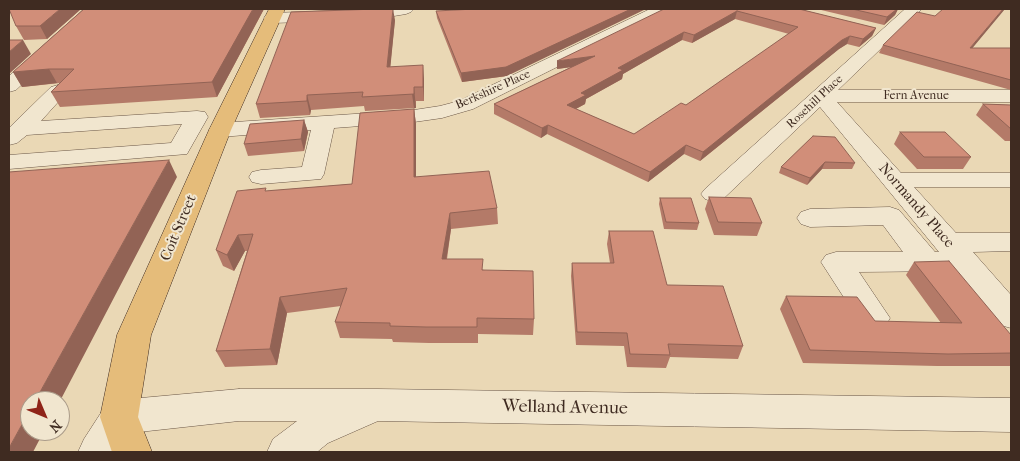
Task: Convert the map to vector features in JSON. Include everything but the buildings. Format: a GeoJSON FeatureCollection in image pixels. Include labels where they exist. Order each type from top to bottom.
{"type":"FeatureCollection","features":[{"type":"Feature","properties":{"kind":"main road","name":"Coit Street"},"geometry":{"type":"LineString","coordinates":[[119,418],[134,335],[220,130],[274,14]]}},
{"type":"Feature","properties":{"kind":"main road"},"geometry":{"type":"LineString","coordinates":[[119,418],[132,452]]}},
{"type":"Feature","properties":{"kind":"street"},"geometry":{"type":"LineString","coordinates":[[9,86],[93,9]]}},
{"type":"Feature","properties":{"kind":"street"},"geometry":{"type":"LineString","coordinates":[[274,14],[370,15],[406,9]]}},
{"type":"Feature","properties":{"kind":"street","name":"Berkshire Place"},"geometry":{"type":"LineString","coordinates":[[220,130],[414,116],[442,112],[466,105],[662,9]]}},
{"type":"Feature","properties":{"kind":"street","name":"Rosehill Place"},"geometry":{"type":"LineString","coordinates":[[714,194],[821,96],[878,31],[914,9]]}},
{"type":"Feature","properties":{"kind":"street"},"geometry":{"type":"LineString","coordinates":[[24,47],[53,46]]}},
{"type":"Feature","properties":{"kind":"street"},"geometry":{"type":"LineString","coordinates":[[15,133],[58,91]]}},
{"type":"Feature","properties":{"kind":"street","name":"Fern Avenue"},"geometry":{"type":"LineString","coordinates":[[821,96],[1011,96]]}},
{"type":"Feature","properties":{"kind":"street","name":"Normandy Place"},"geometry":{"type":"LineString","coordinates":[[821,96],[894,180],[946,256],[1011,316]]}},
{"type":"Feature","properties":{"kind":"street"},"geometry":{"type":"LineString","coordinates":[[9,162],[179,149],[197,117],[15,133]]}},
{"type":"Feature","properties":{"kind":"street"},"geometry":{"type":"LineString","coordinates":[[261,177],[312,174],[324,123]]}},
{"type":"Feature","properties":{"kind":"street"},"geometry":{"type":"LineString","coordinates":[[894,180],[1011,180]]}},
{"type":"Feature","properties":{"kind":"street"},"geometry":{"type":"LineString","coordinates":[[810,218],[890,216],[946,256]]}},
{"type":"Feature","properties":{"kind":"street"},"geometry":{"type":"LineString","coordinates":[[874,318],[836,262],[946,256],[1011,242]]}},
{"type":"Feature","properties":{"kind":"street","name":"Welland Avenue"},"geometry":{"type":"LineString","coordinates":[[119,418],[239,405],[378,405],[1011,415]]}},
{"type":"Feature","properties":{"kind":"street"},"geometry":{"type":"LineString","coordinates":[[286,452],[314,431],[378,405]]}},
{"type":"Feature","properties":{"kind":"street","name":"Coit Street"},"geometry":{"type":"LineString","coordinates":[[98,452],[119,418]]}}]}
